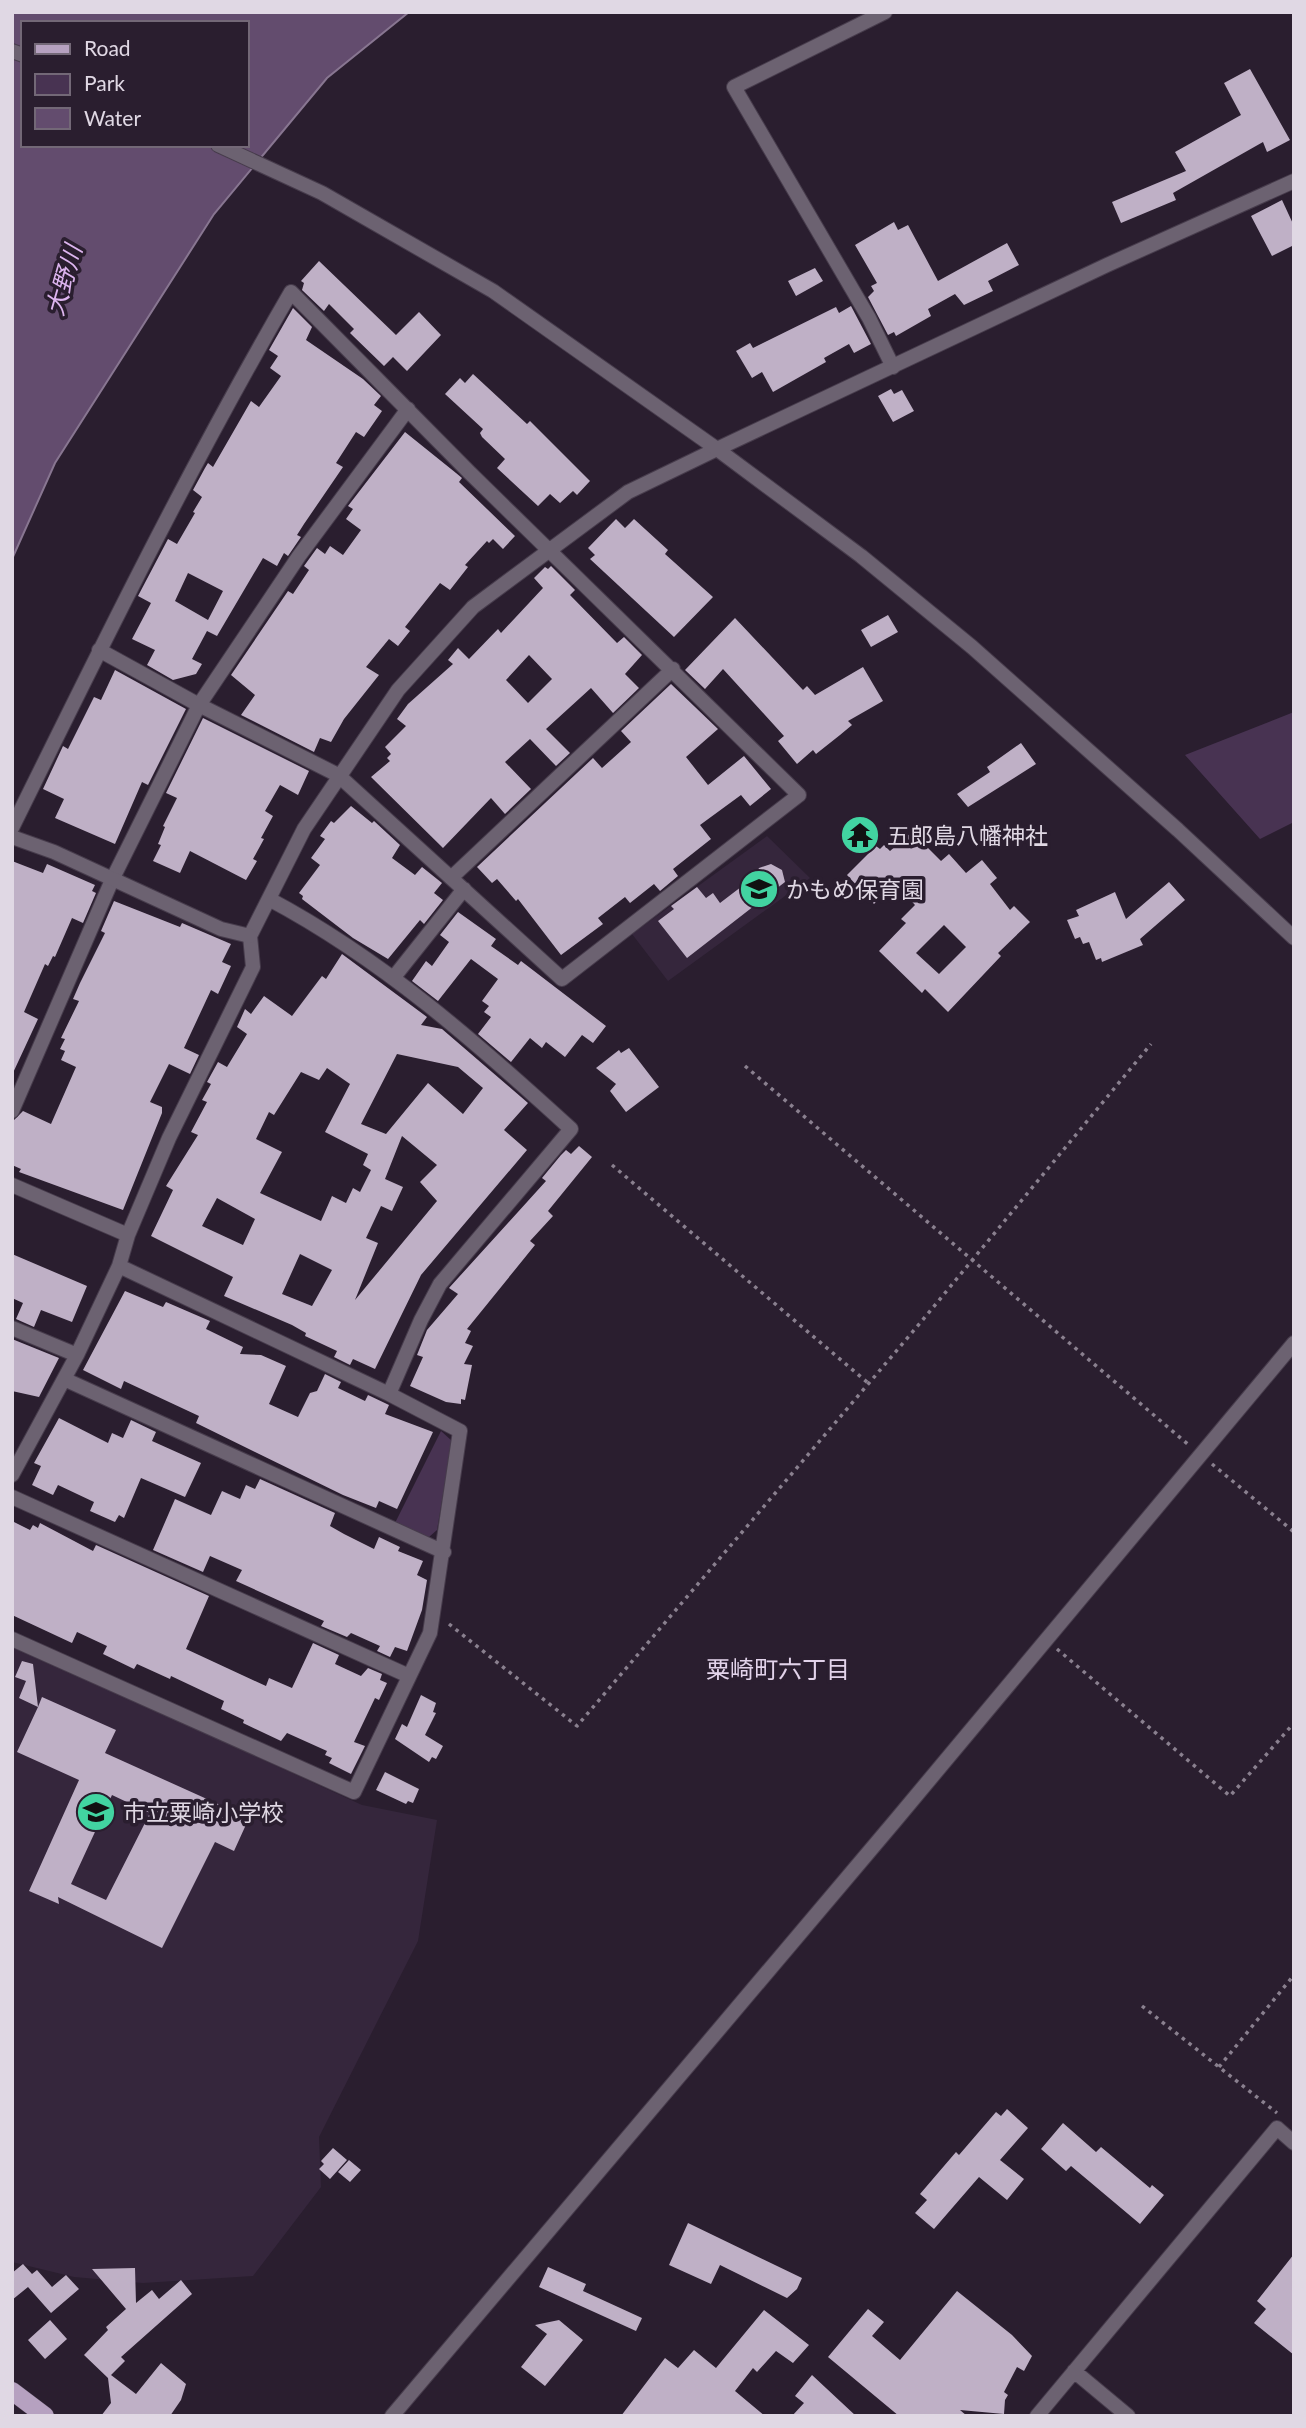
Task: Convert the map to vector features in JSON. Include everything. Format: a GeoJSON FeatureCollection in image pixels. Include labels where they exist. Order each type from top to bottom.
{"type":"FeatureCollection","features":[{"type":"Feature","properties":{"kind":"main road"},"geometry":{"type":"LineString","coordinates":[[12,2391],[45,2416]]}},
{"type":"Feature","properties":{"kind":"street"},"geometry":{"type":"LineString","coordinates":[[885,12],[734,87],[869,318],[893,367]]}},
{"type":"Feature","properties":{"kind":"street"},"geometry":{"type":"LineString","coordinates":[[222,147],[322,193],[493,291],[717,449],[861,556],[972,648],[1178,830],[1294,938]]}},
{"type":"Feature","properties":{"kind":"street"},"geometry":{"type":"LineString","coordinates":[[12,1475],[77,1355],[119,1266],[128,1235],[191,1091],[253,967],[250,936],[304,830],[338,775],[398,690],[473,607],[628,492],[1294,181]]}},
{"type":"Feature","properties":{"kind":"street"},"geometry":{"type":"LineString","coordinates":[[12,828],[99,650],[221,412],[291,292],[549,550],[799,794],[562,979],[338,775],[199,705],[99,650]]}},
{"type":"Feature","properties":{"kind":"street"},"geometry":{"type":"LineString","coordinates":[[12,1111],[112,880],[199,705],[299,556],[408,408]]}},
{"type":"Feature","properties":{"kind":"street"},"geometry":{"type":"LineString","coordinates":[[452,877],[673,669]]}},
{"type":"Feature","properties":{"kind":"street"},"geometry":{"type":"LineString","coordinates":[[12,837],[54,852],[221,929],[250,936]]}},
{"type":"Feature","properties":{"kind":"street"},"geometry":{"type":"LineString","coordinates":[[394,977],[464,889]]}},
{"type":"Feature","properties":{"kind":"street"},"geometry":{"type":"LineString","coordinates":[[269,899],[304,918],[394,977],[494,1059],[571,1129],[440,1284],[421,1320],[390,1394]]}},
{"type":"Feature","properties":{"kind":"street"},"geometry":{"type":"LineString","coordinates":[[12,1185],[128,1235]]}},
{"type":"Feature","properties":{"kind":"street"},"geometry":{"type":"LineString","coordinates":[[12,1639],[354,1791],[430,1633],[460,1431],[390,1394],[119,1266]]}},
{"type":"Feature","properties":{"kind":"street"},"geometry":{"type":"LineString","coordinates":[[12,1328],[77,1355]]}},
{"type":"Feature","properties":{"kind":"street"},"geometry":{"type":"LineString","coordinates":[[392,2416],[1294,1343]]}},
{"type":"Feature","properties":{"kind":"street"},"geometry":{"type":"LineString","coordinates":[[64,1379],[444,1552]]}},
{"type":"Feature","properties":{"kind":"street"},"geometry":{"type":"LineString","coordinates":[[12,1497],[409,1676]]}},
{"type":"Feature","properties":{"kind":"street"},"geometry":{"type":"LineString","coordinates":[[1037,2416],[1277,2128],[1294,2143]]}},
{"type":"Feature","properties":{"kind":"street"},"geometry":{"type":"LineString","coordinates":[[1074,2371],[1128,2416]]}},
{"type":"Feature","properties":{"kind":"path"},"geometry":{"type":"LineString","coordinates":[[433,1611],[576,1727],[1151,1044]]}},
{"type":"Feature","properties":{"kind":"path"},"geometry":{"type":"LineString","coordinates":[[746,1066],[971,1261],[1294,1532]]}},
{"type":"Feature","properties":{"kind":"path"},"geometry":{"type":"LineString","coordinates":[[612,1166],[868,1383]]}},
{"type":"Feature","properties":{"kind":"path"},"geometry":{"type":"LineString","coordinates":[[1044,1639],[1230,1796],[1294,1723]]}},
{"type":"Feature","properties":{"kind":"path"},"geometry":{"type":"LineString","coordinates":[[1219,2067],[1294,1975]]}},
{"type":"Feature","properties":{"kind":"path"},"geometry":{"type":"LineString","coordinates":[[1142,2006],[1279,2114],[1277,2128]]}},
{"type":"Feature","properties":{"kind":"shaded area"},"geometry":{"type":"Polygon","coordinates":[[[767,836],[810,878],[668,981],[632,934],[767,836]]]}},
{"type":"Feature","properties":{"kind":"shaded area"},"geometry":{"type":"Polygon","coordinates":[[[12,1645],[362,1805],[437,1820],[418,1941],[319,2137],[321,2187],[253,2276],[143,2283],[74,2277],[12,2262],[12,1645]]]}},
{"type":"Feature","properties":{"kind":"green space"},"geometry":{"type":"Polygon","coordinates":[[[1294,712],[1294,822],[1260,839],[1185,755],[1294,712]]]}},
{"type":"Feature","properties":{"kind":"green space"},"geometry":{"type":"Polygon","coordinates":[[[441,1431],[452,1441],[437,1530],[429,1537],[395,1523],[441,1431]]]}},
{"type":"Feature","properties":{"kind":"water","name":"大野川"},"geometry":{"type":"Polygon","coordinates":[[[12,12],[409,12],[327,78],[214,214],[55,463],[12,559],[12,12]]]}},
{"type":"Feature","properties":{"kind":"building"},"geometry":{"type":"Polygon","coordinates":[[[1250,69],[1290,140],[1267,152],[1263,142],[1173,193],[1176,200],[1121,223],[1112,202],[1186,171],[1175,152],[1241,115],[1224,83],[1250,69]]]}},
{"type":"Feature","properties":{"kind":"building"},"geometry":{"type":"Polygon","coordinates":[[[1282,200],[1294,226],[1294,245],[1272,256],[1251,216],[1282,200]]]}},
{"type":"Feature","properties":{"kind":"building"},"geometry":{"type":"Polygon","coordinates":[[[894,222],[898,230],[908,225],[938,281],[1007,243],[1019,265],[988,281],[993,291],[964,305],[955,294],[928,309],[931,316],[896,336],[894,332],[888,335],[868,297],[874,291],[871,286],[877,283],[855,245],[894,222]]]}},
{"type":"Feature","properties":{"kind":"building"},"geometry":{"type":"Polygon","coordinates":[[[319,261],[396,335],[419,312],[441,335],[407,371],[393,357],[384,366],[350,333],[354,329],[329,304],[324,311],[302,290],[304,283],[301,281],[319,261]]]}},
{"type":"Feature","properties":{"kind":"building"},"geometry":{"type":"Polygon","coordinates":[[[815,268],[823,281],[796,296],[788,281],[815,268]]]}},
{"type":"Feature","properties":{"kind":"building"},"geometry":{"type":"Polygon","coordinates":[[[851,306],[871,344],[854,353],[849,344],[824,358],[826,362],[773,392],[762,372],[752,378],[736,351],[750,343],[753,348],[836,307],[839,313],[851,306]]]}},
{"type":"Feature","properties":{"kind":"building"},"geometry":{"type":"Polygon","coordinates":[[[293,308],[312,327],[306,340],[363,379],[381,396],[374,405],[382,411],[364,437],[356,432],[336,463],[343,467],[297,535],[301,537],[288,556],[284,553],[277,566],[263,558],[217,636],[207,631],[192,659],[202,664],[196,674],[173,680],[147,665],[155,650],[132,639],[151,603],[138,596],[168,539],[177,544],[195,513],[193,512],[202,497],[193,490],[208,463],[213,467],[251,401],[259,407],[281,376],[270,368],[278,356],[269,350],[293,308]],[[188,573],[175,601],[208,620],[223,591],[188,573]]]}},
{"type":"Feature","properties":{"kind":"building"},"geometry":{"type":"Polygon","coordinates":[[[473,374],[527,424],[530,421],[590,481],[577,495],[573,491],[560,503],[550,494],[538,506],[497,468],[505,459],[482,437],[480,433],[483,429],[445,394],[460,378],[465,383],[473,374]]]}},
{"type":"Feature","properties":{"kind":"building"},"geometry":{"type":"Polygon","coordinates":[[[891,389],[894,394],[902,390],[914,411],[893,422],[878,396],[891,389]]]}},
{"type":"Feature","properties":{"kind":"building"},"geometry":{"type":"Polygon","coordinates":[[[405,432],[462,478],[459,482],[515,536],[503,549],[493,539],[489,543],[487,541],[465,565],[468,567],[450,590],[440,583],[405,627],[410,631],[398,646],[389,639],[366,667],[379,675],[344,719],[331,742],[320,738],[314,752],[241,715],[255,695],[231,675],[288,591],[293,594],[309,570],[304,566],[317,548],[325,554],[330,546],[343,555],[361,530],[346,519],[353,509],[348,506],[405,432]]]}},
{"type":"Feature","properties":{"kind":"building"},"geometry":{"type":"Polygon","coordinates":[[[616,519],[625,528],[634,519],[668,550],[665,554],[713,597],[674,637],[590,559],[595,555],[588,548],[616,519]]]}},
{"type":"Feature","properties":{"kind":"building"},"geometry":{"type":"Polygon","coordinates":[[[551,566],[575,590],[570,595],[617,643],[624,637],[642,655],[625,674],[639,688],[613,713],[591,688],[546,729],[570,753],[556,766],[530,739],[505,762],[531,789],[505,814],[491,798],[443,848],[371,777],[390,761],[387,758],[391,754],[385,747],[406,726],[397,719],[408,704],[453,664],[448,660],[458,648],[469,659],[498,629],[501,633],[543,588],[534,578],[545,567],[548,569],[551,566]],[[529,655],[506,680],[528,703],[552,679],[529,655]]]}},
{"type":"Feature","properties":{"kind":"building"},"geometry":{"type":"Polygon","coordinates":[[[888,615],[898,632],[871,647],[861,630],[888,615]]]}},
{"type":"Feature","properties":{"kind":"building"},"geometry":{"type":"Polygon","coordinates":[[[735,618],[803,690],[807,686],[815,695],[863,667],[883,701],[848,721],[852,725],[816,754],[813,750],[797,764],[778,741],[784,736],[723,669],[705,689],[685,670],[735,618]]]}},
{"type":"Feature","properties":{"kind":"building"},"geometry":{"type":"Polygon","coordinates":[[[115,670],[186,709],[148,785],[142,782],[115,844],[55,818],[64,799],[43,789],[63,746],[68,749],[94,697],[101,700],[115,670]]]}},
{"type":"Feature","properties":{"kind":"building"},"geometry":{"type":"Polygon","coordinates":[[[671,684],[718,729],[686,757],[708,785],[744,756],[771,789],[750,806],[741,795],[700,825],[711,839],[673,869],[678,876],[660,891],[654,884],[630,903],[625,897],[598,918],[603,924],[561,955],[518,899],[516,901],[497,879],[492,883],[477,867],[593,758],[602,768],[631,742],[621,731],[671,684]]]}},
{"type":"Feature","properties":{"kind":"building"},"geometry":{"type":"Polygon","coordinates":[[[203,718],[309,771],[298,795],[280,785],[265,811],[273,816],[253,859],[257,861],[246,880],[190,851],[180,873],[153,861],[161,845],[158,844],[165,827],[163,826],[177,798],[166,793],[203,718]]]}},
{"type":"Feature","properties":{"kind":"building"},"geometry":{"type":"Polygon","coordinates":[[[1021,743],[1036,764],[968,807],[957,794],[990,772],[987,767],[1021,743]]]}},
{"type":"Feature","properties":{"kind":"building"},"geometry":{"type":"Polygon","coordinates":[[[351,806],[372,823],[374,821],[400,845],[392,858],[415,875],[422,867],[442,883],[434,893],[443,900],[424,924],[420,920],[388,959],[353,938],[302,899],[303,896],[299,893],[320,865],[311,858],[325,839],[320,836],[331,821],[334,823],[351,806]]]}},
{"type":"Feature","properties":{"kind":"building"},"geometry":{"type":"Polygon","coordinates":[[[912,832],[941,861],[949,854],[966,873],[982,860],[997,878],[990,884],[1010,910],[1014,906],[1030,922],[998,953],[1001,956],[948,1012],[925,989],[922,993],[879,951],[906,923],[901,919],[915,905],[895,883],[874,904],[847,875],[876,846],[880,849],[884,845],[890,851],[912,832]],[[944,925],[916,953],[939,974],[966,947],[944,925]]]}},
{"type":"Feature","properties":{"kind":"building"},"geometry":{"type":"Polygon","coordinates":[[[12,861],[43,873],[47,864],[95,885],[92,891],[96,893],[83,923],[72,918],[55,957],[53,956],[48,966],[45,964],[24,1012],[38,1019],[12,1075],[12,861]]]}},
{"type":"Feature","properties":{"kind":"building"},"geometry":{"type":"Polygon","coordinates":[[[771,864],[782,870],[785,882],[687,958],[658,921],[674,909],[671,906],[697,887],[706,898],[713,893],[720,903],[754,877],[759,868],[771,864]]]}},
{"type":"Feature","properties":{"kind":"building"},"geometry":{"type":"Polygon","coordinates":[[[1169,882],[1185,900],[1140,939],[1143,945],[1102,962],[1101,958],[1096,960],[1089,942],[1083,944],[1080,937],[1075,939],[1067,920],[1079,916],[1076,910],[1115,892],[1126,919],[1169,882]]]}},
{"type":"Feature","properties":{"kind":"building"},"geometry":{"type":"Polygon","coordinates":[[[114,901],[180,927],[182,923],[231,944],[222,962],[231,966],[218,994],[211,990],[184,1048],[199,1055],[190,1074],[169,1064],[150,1102],[162,1107],[162,1113],[123,1210],[19,1172],[21,1169],[12,1165],[14,1120],[23,1111],[51,1124],[76,1067],[61,1060],[65,1051],[60,1049],[65,1039],[61,1038],[79,1001],[73,999],[105,933],[101,931],[114,901]]]}},
{"type":"Feature","properties":{"kind":"building"},"geometry":{"type":"Polygon","coordinates":[[[458,912],[496,939],[491,946],[518,965],[521,961],[606,1026],[593,1043],[582,1035],[565,1057],[546,1042],[542,1048],[530,1038],[511,1062],[478,1034],[491,1017],[484,1012],[489,1006],[482,1001],[498,979],[471,959],[438,1001],[412,981],[426,961],[432,966],[449,942],[440,935],[458,912]]]}},
{"type":"Feature","properties":{"kind":"building"},"geometry":{"type":"Polygon","coordinates":[[[342,954],[427,1017],[421,1025],[442,1029],[528,1103],[504,1130],[527,1150],[421,1275],[375,1369],[353,1359],[350,1365],[334,1357],[337,1351],[305,1336],[306,1333],[292,1325],[224,1296],[233,1277],[151,1236],[173,1190],[166,1186],[198,1135],[191,1132],[207,1102],[202,1100],[211,1084],[207,1082],[218,1062],[227,1067],[247,1034],[237,1027],[245,1009],[251,1014],[264,996],[292,1016],[322,976],[326,979],[342,954]],[[397,1054],[361,1124],[386,1134],[428,1083],[463,1114],[483,1088],[458,1067],[397,1054]],[[327,1068],[319,1080],[301,1072],[274,1115],[269,1112],[256,1139],[282,1152],[260,1193],[321,1221],[332,1196],[346,1203],[353,1188],[360,1192],[371,1170],[363,1165],[368,1154],[325,1132],[350,1084],[327,1068]],[[402,1136],[385,1179],[403,1187],[392,1211],[381,1206],[366,1238],[378,1243],[355,1300],[437,1201],[420,1182],[437,1165],[402,1136]],[[217,1198],[202,1226],[243,1245],[255,1219],[217,1198]],[[300,1254],[282,1294],[312,1306],[332,1270],[300,1254]]]}},
{"type":"Feature","properties":{"kind":"building"},"geometry":{"type":"Polygon","coordinates":[[[629,1048],[659,1087],[626,1112],[610,1091],[616,1084],[596,1068],[619,1050],[621,1053],[629,1048]]]}},
{"type":"Feature","properties":{"kind":"building"},"geometry":{"type":"Polygon","coordinates":[[[579,1146],[592,1157],[548,1211],[553,1216],[530,1241],[535,1245],[467,1329],[471,1331],[465,1343],[473,1346],[464,1364],[472,1365],[465,1400],[461,1399],[461,1404],[446,1402],[410,1386],[423,1357],[417,1355],[427,1330],[458,1294],[449,1288],[546,1181],[542,1178],[561,1155],[566,1150],[571,1154],[579,1146]]]}},
{"type":"Feature","properties":{"kind":"building"},"geometry":{"type":"Polygon","coordinates":[[[12,1254],[87,1286],[72,1322],[41,1310],[34,1327],[16,1319],[23,1303],[12,1298],[12,1254]]]}},
{"type":"Feature","properties":{"kind":"building"},"geometry":{"type":"Polygon","coordinates":[[[125,1291],[163,1307],[166,1302],[210,1321],[206,1329],[243,1347],[240,1354],[261,1355],[286,1366],[269,1404],[298,1417],[310,1393],[317,1391],[325,1374],[341,1382],[338,1388],[365,1401],[368,1395],[389,1405],[385,1414],[433,1432],[397,1509],[379,1501],[376,1508],[343,1495],[196,1423],[199,1416],[124,1381],[121,1389],[83,1370],[125,1291]]]}},
{"type":"Feature","properties":{"kind":"building"},"geometry":{"type":"Polygon","coordinates":[[[12,1339],[59,1358],[39,1397],[12,1391],[12,1339]]]}},
{"type":"Feature","properties":{"kind":"building"},"geometry":{"type":"Polygon","coordinates":[[[59,1418],[108,1443],[112,1433],[123,1438],[131,1420],[156,1432],[152,1441],[201,1463],[185,1497],[141,1478],[124,1518],[119,1515],[115,1522],[90,1511],[94,1502],[58,1485],[53,1495],[32,1485],[41,1466],[34,1463],[59,1418]]]}},
{"type":"Feature","properties":{"kind":"building"},"geometry":{"type":"Polygon","coordinates":[[[260,1479],[335,1513],[330,1526],[344,1534],[374,1549],[379,1537],[400,1547],[398,1551],[423,1561],[417,1575],[427,1580],[422,1610],[407,1651],[395,1647],[390,1657],[377,1651],[380,1646],[351,1633],[347,1637],[321,1626],[324,1621],[236,1581],[242,1570],[210,1556],[203,1572],[153,1550],[175,1499],[211,1515],[222,1491],[240,1499],[246,1485],[255,1489],[260,1479]]]}},
{"type":"Feature","properties":{"kind":"building"},"geometry":{"type":"Polygon","coordinates":[[[12,1521],[30,1530],[33,1525],[38,1528],[40,1523],[93,1551],[96,1545],[209,1596],[186,1649],[266,1686],[269,1678],[292,1688],[313,1643],[339,1655],[335,1664],[361,1676],[368,1668],[382,1674],[380,1680],[387,1683],[379,1700],[375,1698],[354,1742],[365,1746],[351,1774],[329,1763],[332,1758],[325,1755],[327,1751],[287,1733],[281,1741],[243,1723],[244,1720],[221,1709],[224,1701],[171,1676],[170,1679],[137,1664],[134,1669],[103,1654],[107,1646],[77,1632],[72,1643],[12,1615],[12,1521]]]}},
{"type":"Feature","properties":{"kind":"building"},"geometry":{"type":"Polygon","coordinates":[[[22,1661],[33,1664],[38,1707],[19,1698],[26,1681],[15,1677],[22,1661]]]}},
{"type":"Feature","properties":{"kind":"building"},"geometry":{"type":"Polygon","coordinates":[[[421,1695],[436,1703],[433,1712],[436,1713],[425,1735],[443,1746],[436,1759],[432,1757],[429,1762],[395,1739],[402,1724],[407,1727],[421,1695]]]}},
{"type":"Feature","properties":{"kind":"building"},"geometry":{"type":"Polygon","coordinates":[[[42,1697],[116,1730],[105,1753],[249,1818],[234,1851],[215,1842],[162,1948],[58,1897],[59,1904],[29,1891],[79,1780],[17,1752],[42,1697]],[[112,1795],[71,1884],[106,1900],[150,1813],[112,1795]]]}},
{"type":"Feature","properties":{"kind":"building"},"geometry":{"type":"Polygon","coordinates":[[[385,1772],[419,1789],[413,1803],[408,1801],[406,1804],[376,1790],[385,1772]]]}},
{"type":"Feature","properties":{"kind":"building"},"geometry":{"type":"Polygon","coordinates":[[[1007,2109],[1028,2128],[1000,2160],[1024,2179],[1007,2200],[979,2177],[934,2229],[915,2213],[927,2200],[920,2194],[956,2152],[959,2155],[996,2112],[1001,2116],[1007,2109]]]}},
{"type":"Feature","properties":{"kind":"building"},"geometry":{"type":"Polygon","coordinates":[[[1063,2123],[1096,2152],[1101,2147],[1150,2188],[1152,2185],[1164,2195],[1140,2224],[1071,2166],[1066,2171],[1041,2149],[1063,2123]]]}},
{"type":"Feature","properties":{"kind":"building"},"geometry":{"type":"Polygon","coordinates":[[[333,2148],[347,2160],[330,2179],[319,2169],[324,2164],[321,2161],[333,2148]]]}},
{"type":"Feature","properties":{"kind":"building"},"geometry":{"type":"Polygon","coordinates":[[[349,2160],[361,2170],[350,2182],[338,2172],[349,2160]]]}},
{"type":"Feature","properties":{"kind":"building"},"geometry":{"type":"Polygon","coordinates":[[[688,2223],[802,2278],[797,2289],[787,2298],[720,2265],[711,2284],[669,2265],[688,2223]]]}},
{"type":"Feature","properties":{"kind":"building"},"geometry":{"type":"Polygon","coordinates":[[[1294,2254],[1294,2355],[1254,2323],[1266,2309],[1257,2301],[1294,2254]]]}},
{"type":"Feature","properties":{"kind":"building"},"geometry":{"type":"Polygon","coordinates":[[[23,2264],[32,2274],[37,2270],[52,2287],[66,2275],[79,2289],[51,2313],[28,2287],[12,2300],[12,2273],[23,2264]]]}},
{"type":"Feature","properties":{"kind":"building"},"geometry":{"type":"Polygon","coordinates":[[[548,2267],[586,2284],[583,2291],[642,2318],[636,2331],[539,2287],[548,2267]]]}},
{"type":"Feature","properties":{"kind":"building"},"geometry":{"type":"Polygon","coordinates":[[[135,2268],[136,2303],[152,2290],[159,2299],[181,2280],[192,2294],[121,2357],[125,2361],[111,2375],[136,2394],[161,2363],[186,2384],[181,2400],[170,2416],[101,2416],[111,2403],[108,2378],[84,2355],[108,2330],[106,2327],[126,2309],[92,2269],[135,2268]]]}},
{"type":"Feature","properties":{"kind":"building"},"geometry":{"type":"Polygon","coordinates":[[[957,2291],[1012,2335],[1032,2356],[1024,2371],[1017,2367],[1004,2392],[1008,2395],[1004,2414],[960,2410],[967,2416],[899,2416],[828,2357],[868,2309],[884,2322],[872,2336],[900,2360],[957,2291]]]}},
{"type":"Feature","properties":{"kind":"building"},"geometry":{"type":"Polygon","coordinates":[[[764,2310],[809,2345],[793,2363],[776,2351],[757,2372],[753,2368],[735,2391],[765,2416],[621,2416],[665,2358],[678,2368],[694,2350],[716,2368],[764,2310]]]}},
{"type":"Feature","properties":{"kind":"building"},"geometry":{"type":"Polygon","coordinates":[[[50,2320],[67,2339],[45,2359],[28,2340],[50,2320]]]}},
{"type":"Feature","properties":{"kind":"building"},"geometry":{"type":"Polygon","coordinates":[[[559,2320],[583,2340],[545,2386],[521,2367],[547,2334],[535,2325],[559,2320]]]}},
{"type":"Feature","properties":{"kind":"building"},"geometry":{"type":"Polygon","coordinates":[[[812,2375],[856,2416],[792,2416],[804,2403],[795,2396],[812,2375]]]}},
{"type":"Feature","properties":{"kind":"place","name":"五郎島八幡神社"},"geometry":{"type":"Point","coordinates":[860,835]}},
{"type":"Feature","properties":{"kind":"place","name":"かもめ保育園"},"geometry":{"type":"Point","coordinates":[759,889]}},
{"type":"Feature","properties":{"kind":"place","name":"市立粟崎小学校"},"geometry":{"type":"Point","coordinates":[96,1812]}},
{"type":"Feature","properties":{"kind":"district","name":"粟崎町六丁目"},"geometry":{"type":"Point","coordinates":[778,1668]}}]}
